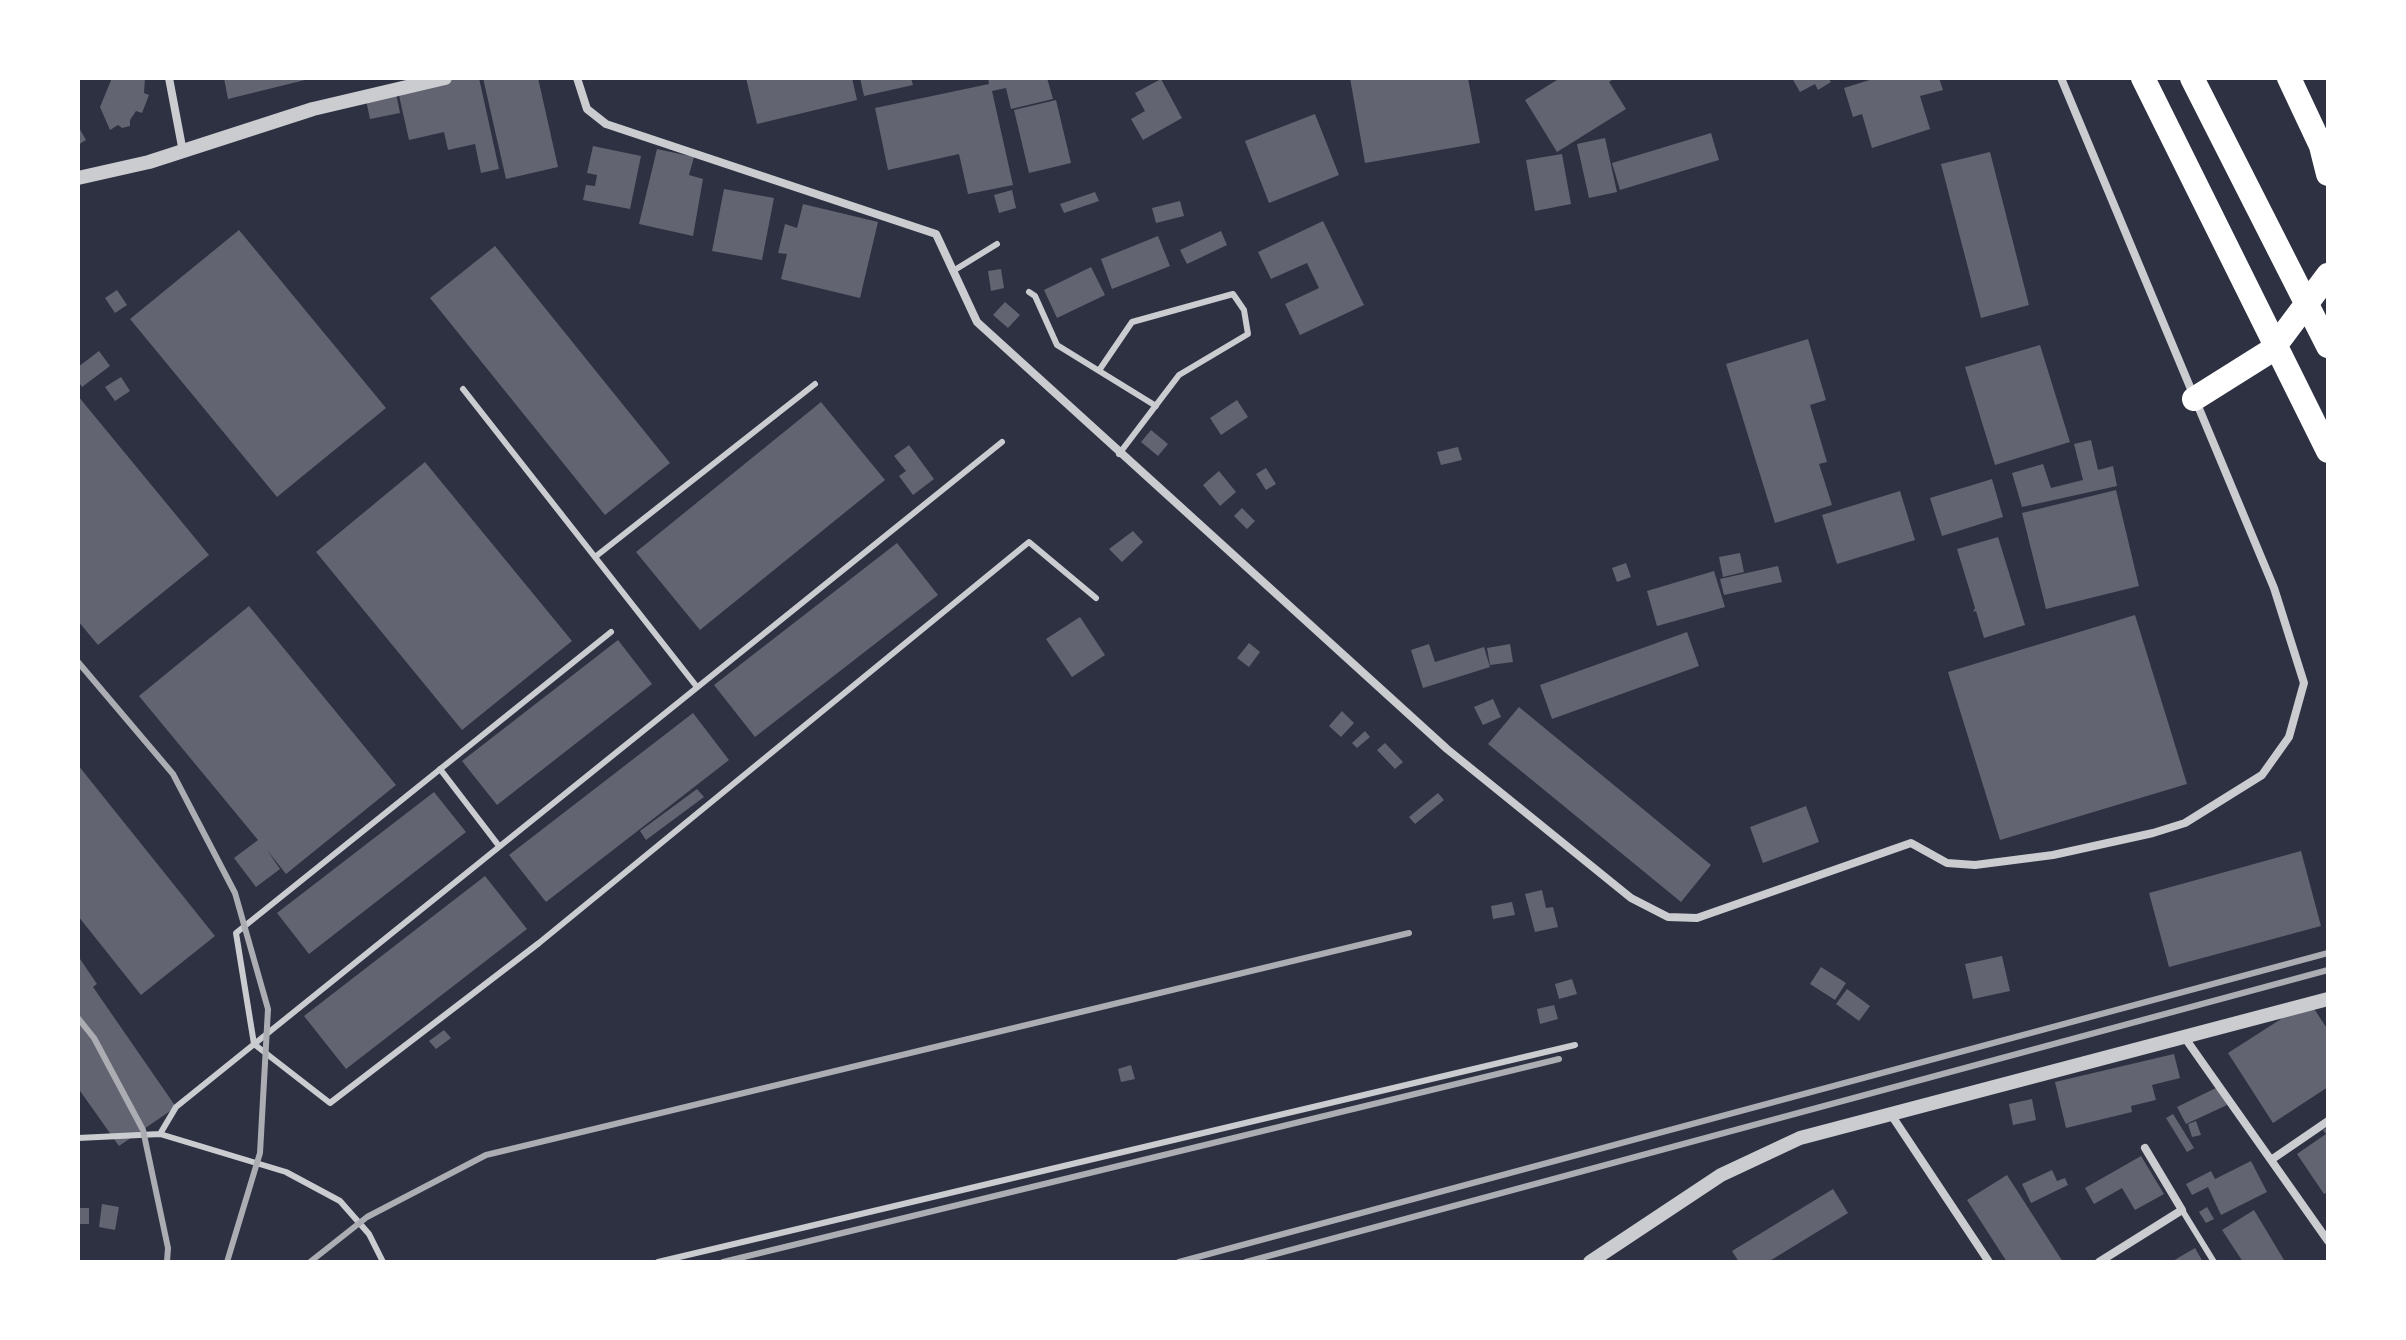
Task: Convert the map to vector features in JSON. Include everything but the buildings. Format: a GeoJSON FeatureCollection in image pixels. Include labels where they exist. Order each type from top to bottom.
{"type":"FeatureCollection","features":[{"type":"Feature","properties":{"kind":"highway"},"geometry":{"type":"LineString","coordinates":[[2143,78],[2201,201],[2328,451]]}},
{"type":"Feature","properties":{"kind":"highway"},"geometry":{"type":"LineString","coordinates":[[2192,78],[2328,346]]}},
{"type":"Feature","properties":{"kind":"highway"},"geometry":{"type":"LineString","coordinates":[[2289,78],[2321,146],[2328,174]]}},
{"type":"Feature","properties":{"kind":"highway"},"geometry":{"type":"LineString","coordinates":[[2194,399],[2272,350],[2328,275]]}},
{"type":"Feature","properties":{"kind":"street"},"geometry":{"type":"LineString","coordinates":[[169,78],[183,152]]}},
{"type":"Feature","properties":{"kind":"street"},"geometry":{"type":"LineString","coordinates":[[78,178],[183,152],[313,109],[445,78]]}},
{"type":"Feature","properties":{"kind":"street"},"geometry":{"type":"LineString","coordinates":[[577,78],[587,109],[606,124],[936,234],[977,322],[1447,749],[1631,898],[1668,917],[1697,918],[1911,843],[1947,863],[1975,865],[2053,855],[2153,833],[2185,823],[2262,775],[2289,737],[2304,683],[2254,535],[2061,78]]}},
{"type":"Feature","properties":{"kind":"street"},"geometry":{"type":"LineString","coordinates":[[1593,1261],[1721,1175],[1800,1138],[2328,999]]}},
{"type":"Feature","properties":{"kind":"street"},"geometry":{"type":"LineString","coordinates":[[2185,1038],[2328,1241]]}},
{"type":"Feature","properties":{"kind":"street"},"geometry":{"type":"LineString","coordinates":[[1892,1116],[1989,1262]]}},
{"type":"Feature","properties":{"kind":"street"},"geometry":{"type":"LineString","coordinates":[[2271,1160],[2328,1121]]}},
{"type":"Feature","properties":{"kind":"street"},"geometry":{"type":"LineString","coordinates":[[2099,1262],[2182,1210],[2145,1148]]}},
{"type":"Feature","properties":{"kind":"lane"},"geometry":{"type":"LineString","coordinates":[[953,271],[997,244]]}},
{"type":"Feature","properties":{"kind":"lane"},"geometry":{"type":"LineString","coordinates":[[1029,292],[1035,296],[1057,345],[1156,406]]}},
{"type":"Feature","properties":{"kind":"lane"},"geometry":{"type":"LineString","coordinates":[[1100,369],[1132,322],[1233,294],[1244,310],[1248,334],[1179,375],[1119,454]]}},
{"type":"Feature","properties":{"kind":"lane"},"geometry":{"type":"LineString","coordinates":[[595,557],[815,384]]}},
{"type":"Feature","properties":{"kind":"lane"},"geometry":{"type":"LineString","coordinates":[[463,389],[697,687]]}},
{"type":"Feature","properties":{"kind":"lane"},"geometry":{"type":"LineString","coordinates":[[160,1134],[176,1107],[1002,442]]}},
{"type":"Feature","properties":{"kind":"lane"},"geometry":{"type":"LineString","coordinates":[[611,632],[236,933],[254,1044],[330,1103],[539,943],[1029,542],[1096,598]]}},
{"type":"Feature","properties":{"kind":"lane"},"geometry":{"type":"LineString","coordinates":[[440,769],[499,846]]}},
{"type":"Feature","properties":{"kind":"lane"},"geometry":{"type":"LineString","coordinates":[[658,1262],[1575,1045]]}},
{"type":"Feature","properties":{"kind":"lane"},"geometry":{"type":"LineString","coordinates":[[78,1138],[160,1134],[286,1172],[340,1201],[369,1234],[383,1262]]}},
{"type":"Feature","properties":{"kind":"lane"},"geometry":{"type":"LineString","coordinates":[[2182,1210],[2214,1262]]}},
{"type":"Feature","properties":{"kind":"railway"},"geometry":{"type":"LineString","coordinates":[[78,662],[173,774],[235,893],[268,1009],[260,1153],[227,1262]]}},
{"type":"Feature","properties":{"kind":"railway"},"geometry":{"type":"LineString","coordinates":[[310,1262],[367,1217],[486,1155],[1409,933]]}},
{"type":"Feature","properties":{"kind":"railway"},"geometry":{"type":"LineString","coordinates":[[1179,1262],[2328,953]]}},
{"type":"Feature","properties":{"kind":"railway"},"geometry":{"type":"LineString","coordinates":[[1246,1262],[2328,970]]}},
{"type":"Feature","properties":{"kind":"railway"},"geometry":{"type":"LineString","coordinates":[[78,1018],[94,1038],[143,1130],[168,1248],[167,1262]]}},
{"type":"Feature","properties":{"kind":"railway"},"geometry":{"type":"LineString","coordinates":[[723,1262],[1559,1059]]}}]}
